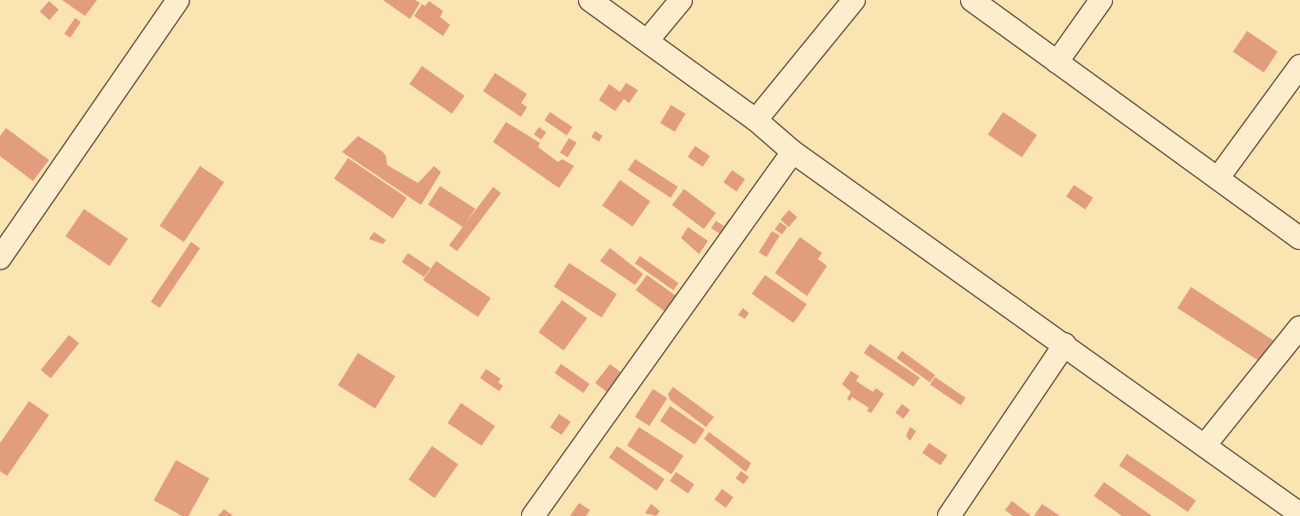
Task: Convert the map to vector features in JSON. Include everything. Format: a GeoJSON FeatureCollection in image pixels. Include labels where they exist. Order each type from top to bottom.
{"type":"FeatureCollection","features":[{"type":"Feature","properties":{"kind":"street"},"geometry":{"type":"LineString","coordinates":[[0,258],[178,0]]}},
{"type":"Feature","properties":{"kind":"street"},"geometry":{"type":"LineString","coordinates":[[590,0],[756,120],[793,152],[1064,344],[1300,514]]}},
{"type":"Feature","properties":{"kind":"street"},"geometry":{"type":"LineString","coordinates":[[647,41],[681,0]]}},
{"type":"Feature","properties":{"kind":"street"},"geometry":{"type":"LineString","coordinates":[[756,120],[854,0]]}},
{"type":"Feature","properties":{"kind":"street"},"geometry":{"type":"LineString","coordinates":[[972,0],[1300,238]]}},
{"type":"Feature","properties":{"kind":"street"},"geometry":{"type":"LineString","coordinates":[[1057,62],[1101,0]]}},
{"type":"Feature","properties":{"kind":"street"},"geometry":{"type":"LineString","coordinates":[[1218,178],[1300,66]]}},
{"type":"Feature","properties":{"kind":"street"},"geometry":{"type":"LineString","coordinates":[[533,516],[793,152]]}},
{"type":"Feature","properties":{"kind":"street"},"geometry":{"type":"LineString","coordinates":[[1205,445],[1300,326]]}},
{"type":"Feature","properties":{"kind":"street"},"geometry":{"type":"LineString","coordinates":[[949,516],[1064,344]]}},
{"type":"Feature","properties":{"kind":"building"},"geometry":{"type":"Polygon","coordinates":[[[62,0],[97,0],[85,16],[62,0]]]}},
{"type":"Feature","properties":{"kind":"building"},"geometry":{"type":"Polygon","coordinates":[[[383,0],[415,0],[420,3],[410,19],[383,0]]]}},
{"type":"Feature","properties":{"kind":"building"},"geometry":{"type":"Polygon","coordinates":[[[49,1],[59,10],[49,20],[40,11],[49,1]]]}},
{"type":"Feature","properties":{"kind":"building"},"geometry":{"type":"Polygon","coordinates":[[[429,1],[443,11],[440,17],[450,25],[443,36],[414,16],[422,4],[425,6],[429,1]]]}},
{"type":"Feature","properties":{"kind":"building"},"geometry":{"type":"Polygon","coordinates":[[[75,18],[81,22],[70,38],[64,34],[75,18]]]}},
{"type":"Feature","properties":{"kind":"building"},"geometry":{"type":"Polygon","coordinates":[[[1247,31],[1278,52],[1264,72],[1233,52],[1247,31]]]}},
{"type":"Feature","properties":{"kind":"building"},"geometry":{"type":"Polygon","coordinates":[[[422,66],[465,96],[452,114],[409,84],[422,66]]]}},
{"type":"Feature","properties":{"kind":"building"},"geometry":{"type":"Polygon","coordinates":[[[495,73],[527,94],[521,103],[527,107],[521,117],[483,91],[495,73]]]}},
{"type":"Feature","properties":{"kind":"building"},"geometry":{"type":"Polygon","coordinates":[[[626,83],[638,90],[629,103],[624,99],[615,111],[599,100],[609,84],[620,92],[626,83]]]}},
{"type":"Feature","properties":{"kind":"building"},"geometry":{"type":"Polygon","coordinates":[[[671,105],[686,114],[675,132],[660,123],[671,105]]]}},
{"type":"Feature","properties":{"kind":"building"},"geometry":{"type":"Polygon","coordinates":[[[550,112],[572,127],[567,135],[544,120],[550,112]]]}},
{"type":"Feature","properties":{"kind":"building"},"geometry":{"type":"Polygon","coordinates":[[[1003,112],[1037,135],[1022,157],[988,134],[1003,112]]]}},
{"type":"Feature","properties":{"kind":"building"},"geometry":{"type":"Polygon","coordinates":[[[506,122],[540,143],[538,147],[558,162],[562,159],[574,166],[559,188],[493,142],[506,122]]]}},
{"type":"Feature","properties":{"kind":"building"},"geometry":{"type":"Polygon","coordinates":[[[539,127],[546,132],[541,140],[534,134],[539,127]]]}},
{"type":"Feature","properties":{"kind":"building"},"geometry":{"type":"Polygon","coordinates":[[[6,128],[49,160],[33,181],[0,156],[0,136],[6,128]]]}},
{"type":"Feature","properties":{"kind":"building"},"geometry":{"type":"Polygon","coordinates":[[[595,131],[603,136],[599,142],[591,137],[595,131]]]}},
{"type":"Feature","properties":{"kind":"building"},"geometry":{"type":"Polygon","coordinates":[[[358,136],[382,151],[386,156],[387,165],[418,183],[434,166],[441,172],[421,205],[342,152],[358,136]]]}},
{"type":"Feature","properties":{"kind":"building"},"geometry":{"type":"Polygon","coordinates":[[[569,138],[577,143],[568,157],[560,152],[569,138]]]}},
{"type":"Feature","properties":{"kind":"building"},"geometry":{"type":"Polygon","coordinates":[[[695,146],[710,156],[703,167],[688,157],[695,146]]]}},
{"type":"Feature","properties":{"kind":"building"},"geometry":{"type":"Polygon","coordinates":[[[348,158],[407,198],[393,218],[334,179],[348,158]]]}},
{"type":"Feature","properties":{"kind":"building"},"geometry":{"type":"Polygon","coordinates":[[[635,159],[678,187],[671,198],[628,170],[635,159]]]}},
{"type":"Feature","properties":{"kind":"building"},"geometry":{"type":"Polygon","coordinates":[[[200,166],[224,182],[184,242],[160,226],[200,166]]]}},
{"type":"Feature","properties":{"kind":"building"},"geometry":{"type":"Polygon","coordinates":[[[732,170],[745,179],[737,191],[723,182],[732,170]]]}},
{"type":"Feature","properties":{"kind":"building"},"geometry":{"type":"Polygon","coordinates":[[[620,180],[650,201],[633,227],[602,205],[620,180]]]}},
{"type":"Feature","properties":{"kind":"building"},"geometry":{"type":"Polygon","coordinates":[[[1074,185],[1093,198],[1085,209],[1066,197],[1074,185]]]}},
{"type":"Feature","properties":{"kind":"building"},"geometry":{"type":"Polygon","coordinates":[[[440,186],[475,209],[463,227],[428,204],[440,186]]]}},
{"type":"Feature","properties":{"kind":"building"},"geometry":{"type":"Polygon","coordinates":[[[493,187],[501,193],[457,251],[449,245],[493,187]]]}},
{"type":"Feature","properties":{"kind":"building"},"geometry":{"type":"Polygon","coordinates":[[[684,189],[716,213],[704,229],[672,205],[684,189]]]}},
{"type":"Feature","properties":{"kind":"building"},"geometry":{"type":"Polygon","coordinates":[[[84,209],[128,239],[109,266],[66,236],[84,209]]]}},
{"type":"Feature","properties":{"kind":"building"},"geometry":{"type":"Polygon","coordinates":[[[789,210],[797,217],[789,227],[780,220],[789,210]]]}},
{"type":"Feature","properties":{"kind":"building"},"geometry":{"type":"Polygon","coordinates":[[[729,219],[734,222],[725,237],[711,228],[716,221],[724,226],[729,219]]]}},
{"type":"Feature","properties":{"kind":"building"},"geometry":{"type":"Polygon","coordinates":[[[780,222],[787,227],[782,235],[775,229],[780,222]]]}},
{"type":"Feature","properties":{"kind":"building"},"geometry":{"type":"Polygon","coordinates":[[[688,227],[708,241],[699,254],[681,238],[688,227]]]}},
{"type":"Feature","properties":{"kind":"building"},"geometry":{"type":"Polygon","coordinates":[[[772,231],[780,236],[766,257],[759,252],[772,231]]]}},
{"type":"Feature","properties":{"kind":"building"},"geometry":{"type":"Polygon","coordinates":[[[374,232],[386,240],[383,244],[369,239],[374,232]]]}},
{"type":"Feature","properties":{"kind":"building"},"geometry":{"type":"Polygon","coordinates":[[[800,237],[822,253],[818,259],[827,266],[807,296],[775,273],[800,237]]]}},
{"type":"Feature","properties":{"kind":"building"},"geometry":{"type":"Polygon","coordinates":[[[191,242],[200,248],[160,308],[151,302],[191,242]]]}},
{"type":"Feature","properties":{"kind":"building"},"geometry":{"type":"Polygon","coordinates":[[[610,248],[643,274],[635,285],[600,261],[610,248]]]}},
{"type":"Feature","properties":{"kind":"building"},"geometry":{"type":"Polygon","coordinates":[[[408,253],[430,268],[424,277],[402,262],[408,253]]]}},
{"type":"Feature","properties":{"kind":"building"},"geometry":{"type":"Polygon","coordinates":[[[640,256],[679,283],[673,290],[635,263],[640,256]]]}},
{"type":"Feature","properties":{"kind":"building"},"geometry":{"type":"Polygon","coordinates":[[[436,261],[491,298],[478,317],[423,280],[436,261]]]}},
{"type":"Feature","properties":{"kind":"building"},"geometry":{"type":"Polygon","coordinates":[[[569,263],[617,294],[602,318],[554,286],[569,263]]]}},
{"type":"Feature","properties":{"kind":"building"},"geometry":{"type":"Polygon","coordinates":[[[647,275],[682,300],[671,316],[636,290],[647,275]]]}},
{"type":"Feature","properties":{"kind":"building"},"geometry":{"type":"Polygon","coordinates":[[[765,275],[807,304],[794,323],[752,294],[765,275]]]}},
{"type":"Feature","properties":{"kind":"building"},"geometry":{"type":"Polygon","coordinates":[[[1191,287],[1273,340],[1260,361],[1177,308],[1191,287]]]}},
{"type":"Feature","properties":{"kind":"building"},"geometry":{"type":"Polygon","coordinates":[[[562,300],[587,318],[564,351],[538,332],[562,300]]]}},
{"type":"Feature","properties":{"kind":"building"},"geometry":{"type":"Polygon","coordinates":[[[743,308],[749,313],[745,319],[738,315],[743,308]]]}},
{"type":"Feature","properties":{"kind":"building"},"geometry":{"type":"Polygon","coordinates":[[[69,335],[79,343],[51,378],[41,370],[69,335]]]}},
{"type":"Feature","properties":{"kind":"building"},"geometry":{"type":"Polygon","coordinates":[[[870,344],[920,378],[914,387],[864,353],[870,344]]]}},
{"type":"Feature","properties":{"kind":"building"},"geometry":{"type":"Polygon","coordinates":[[[902,351],[935,375],[930,382],[897,358],[902,351]]]}},
{"type":"Feature","properties":{"kind":"building"},"geometry":{"type":"Polygon","coordinates":[[[358,353],[395,376],[375,409],[338,385],[358,353]]]}},
{"type":"Feature","properties":{"kind":"building"},"geometry":{"type":"Polygon","coordinates":[[[561,364],[590,384],[583,393],[555,373],[561,364]]]}},
{"type":"Feature","properties":{"kind":"building"},"geometry":{"type":"Polygon","coordinates":[[[610,364],[623,374],[608,393],[595,383],[610,364]]]}},
{"type":"Feature","properties":{"kind":"building"},"geometry":{"type":"Polygon","coordinates":[[[486,369],[501,379],[498,382],[503,386],[499,391],[480,378],[486,369]]]}},
{"type":"Feature","properties":{"kind":"building"},"geometry":{"type":"Polygon","coordinates":[[[851,371],[859,376],[856,381],[873,392],[876,388],[884,394],[871,413],[867,411],[869,408],[852,397],[850,401],[847,399],[851,392],[842,384],[851,371]]]}},
{"type":"Feature","properties":{"kind":"building"},"geometry":{"type":"Polygon","coordinates":[[[935,377],[966,398],[961,405],[930,384],[935,377]]]}},
{"type":"Feature","properties":{"kind":"building"},"geometry":{"type":"Polygon","coordinates":[[[673,387],[714,417],[706,427],[670,400],[668,394],[673,387]]]}},
{"type":"Feature","properties":{"kind":"building"},"geometry":{"type":"Polygon","coordinates":[[[653,389],[667,398],[649,426],[635,417],[653,389]]]}},
{"type":"Feature","properties":{"kind":"building"},"geometry":{"type":"Polygon","coordinates":[[[29,401],[49,415],[7,476],[0,471],[0,443],[29,401]]]}},
{"type":"Feature","properties":{"kind":"building"},"geometry":{"type":"Polygon","coordinates":[[[461,403],[495,426],[482,446],[448,423],[461,403]]]}},
{"type":"Feature","properties":{"kind":"building"},"geometry":{"type":"Polygon","coordinates":[[[902,404],[910,410],[903,419],[895,413],[902,404]]]}},
{"type":"Feature","properties":{"kind":"building"},"geometry":{"type":"Polygon","coordinates":[[[670,406],[705,429],[695,444],[660,421],[670,406]]]}},
{"type":"Feature","properties":{"kind":"building"},"geometry":{"type":"Polygon","coordinates":[[[559,414],[571,422],[562,435],[550,427],[559,414]]]}},
{"type":"Feature","properties":{"kind":"building"},"geometry":{"type":"Polygon","coordinates":[[[639,427],[683,456],[671,474],[627,445],[639,427]]]}},
{"type":"Feature","properties":{"kind":"building"},"geometry":{"type":"Polygon","coordinates":[[[910,427],[916,431],[910,441],[906,436],[910,427]]]}},
{"type":"Feature","properties":{"kind":"building"},"geometry":{"type":"Polygon","coordinates":[[[709,432],[751,463],[746,472],[704,439],[709,432]]]}},
{"type":"Feature","properties":{"kind":"building"},"geometry":{"type":"Polygon","coordinates":[[[929,443],[947,455],[941,465],[922,453],[929,443]]]}},
{"type":"Feature","properties":{"kind":"building"},"geometry":{"type":"Polygon","coordinates":[[[432,446],[458,464],[435,498],[408,480],[432,446]]]}},
{"type":"Feature","properties":{"kind":"building"},"geometry":{"type":"Polygon","coordinates":[[[617,446],[665,479],[656,491],[609,457],[617,446]]]}},
{"type":"Feature","properties":{"kind":"building"},"geometry":{"type":"Polygon","coordinates":[[[1127,454],[1196,500],[1188,512],[1119,466],[1127,454]]]}},
{"type":"Feature","properties":{"kind":"building"},"geometry":{"type":"Polygon","coordinates":[[[176,460],[209,478],[188,516],[182,516],[154,500],[176,460]]]}},
{"type":"Feature","properties":{"kind":"building"},"geometry":{"type":"Polygon","coordinates":[[[741,471],[749,477],[744,484],[736,478],[741,471]]]}},
{"type":"Feature","properties":{"kind":"building"},"geometry":{"type":"Polygon","coordinates":[[[676,472],[694,484],[688,493],[670,481],[676,472]]]}},
{"type":"Feature","properties":{"kind":"building"},"geometry":{"type":"Polygon","coordinates":[[[1104,482],[1152,516],[1122,516],[1094,496],[1104,482]]]}},
{"type":"Feature","properties":{"kind":"building"},"geometry":{"type":"Polygon","coordinates":[[[722,489],[733,497],[726,508],[714,500],[722,489]]]}},
{"type":"Feature","properties":{"kind":"building"},"geometry":{"type":"Polygon","coordinates":[[[1012,501],[1030,516],[1013,516],[1005,510],[1012,501]]]}},
{"type":"Feature","properties":{"kind":"building"},"geometry":{"type":"Polygon","coordinates":[[[579,503],[590,510],[586,516],[570,516],[579,503]]]}},
{"type":"Feature","properties":{"kind":"building"},"geometry":{"type":"Polygon","coordinates":[[[651,504],[660,511],[656,516],[645,513],[651,504]]]}},
{"type":"Feature","properties":{"kind":"building"},"geometry":{"type":"Polygon","coordinates":[[[1042,504],[1060,516],[1034,516],[1042,504]]]}},
{"type":"Feature","properties":{"kind":"building"},"geometry":{"type":"Polygon","coordinates":[[[224,509],[233,516],[218,516],[224,509]]]}}]}
